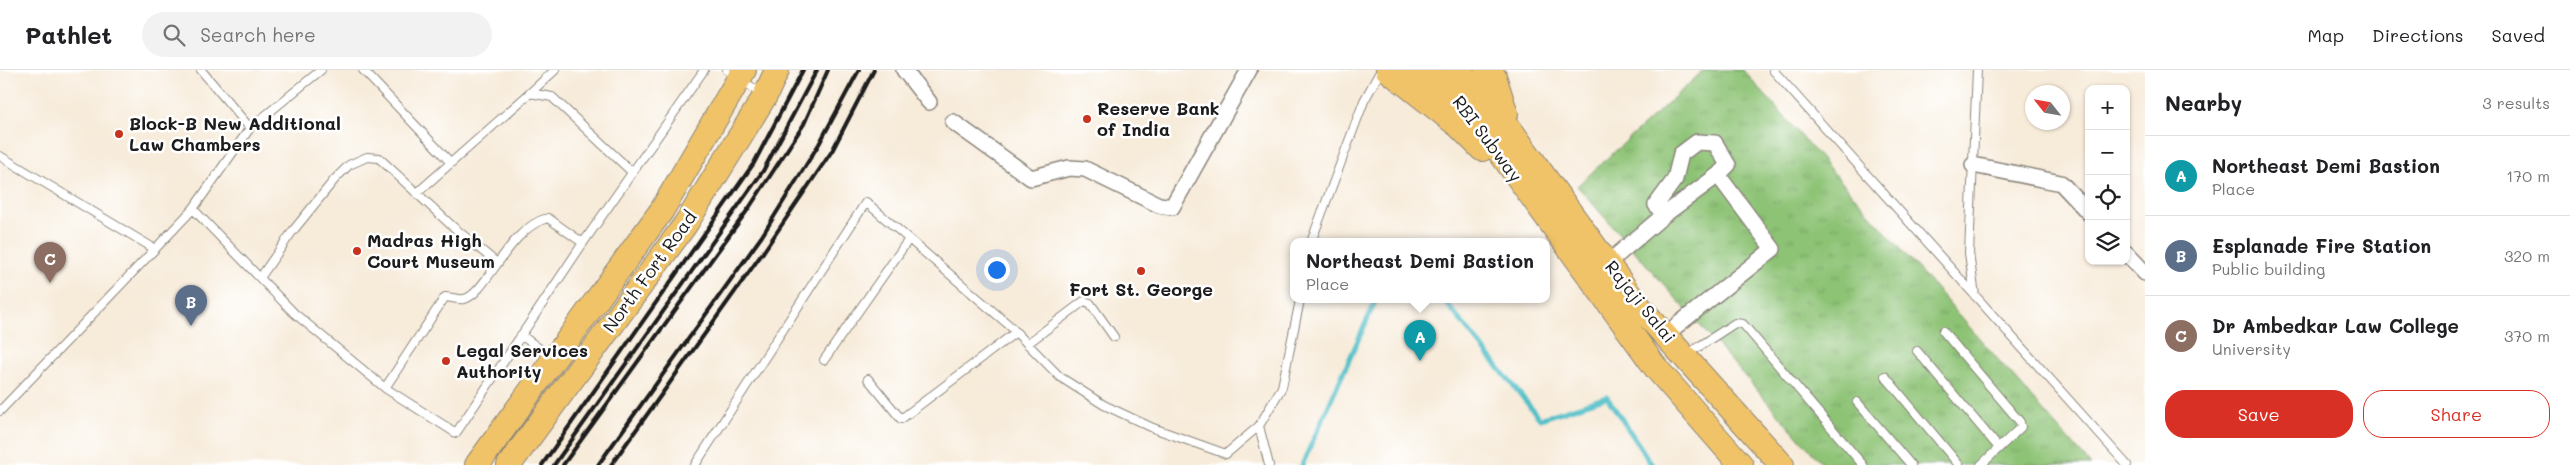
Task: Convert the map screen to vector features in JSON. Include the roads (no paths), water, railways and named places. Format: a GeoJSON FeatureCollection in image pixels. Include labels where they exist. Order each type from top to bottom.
{"type":"FeatureCollection","features":[{"type":"Feature","properties":{"kind":"main road"},"geometry":{"type":"LineString","coordinates":[[1388,70],[1459,126],[1526,192]]}},
{"type":"Feature","properties":{"kind":"main road","name":"RBI Subway"},"geometry":{"type":"LineString","coordinates":[[1421,70],[1447,88],[1483,129],[1526,192]]}},
{"type":"Feature","properties":{"kind":"main road","name":"RBI Subway"},"geometry":{"type":"LineString","coordinates":[[1454,70],[1482,92],[1511,130]]}},
{"type":"Feature","properties":{"kind":"main road"},"geometry":{"type":"LineString","coordinates":[[1487,70],[1494,76],[1511,130]]}},
{"type":"Feature","properties":{"kind":"main road","name":"North Fort Road"},"geometry":{"type":"LineString","coordinates":[[477,465],[756,78]]}},
{"type":"Feature","properties":{"kind":"main road","name":"North Fort Road"},"geometry":{"type":"LineString","coordinates":[[509,465],[685,225],[756,78]]}},
{"type":"Feature","properties":{"kind":"main road","name":"Rajaji Salai"},"geometry":{"type":"LineString","coordinates":[[1511,130],[1635,302],[1782,465]]}},
{"type":"Feature","properties":{"kind":"main road","name":"Rajaji Salai"},"geometry":{"type":"LineString","coordinates":[[1526,192],[1656,368],[1741,465]]}},
{"type":"Feature","properties":{"kind":"street"},"geometry":{"type":"LineString","coordinates":[[904,70],[929,102]]}},
{"type":"Feature","properties":{"kind":"street"},"geometry":{"type":"LineString","coordinates":[[953,122],[1031,178],[1069,168],[1085,169],[1159,205],[1172,207],[1249,70]]}},
{"type":"Feature","properties":{"kind":"street"},"geometry":{"type":"LineString","coordinates":[[1608,263],[1664,215],[1718,175],[1728,165],[1716,143],[1697,142],[1681,154],[1675,179],[1656,205],[1664,215]]}},
{"type":"Feature","properties":{"kind":"street"},"geometry":{"type":"LineString","coordinates":[[1973,164],[2061,183],[2085,209]]}},
{"type":"Feature","properties":{"kind":"street"},"geometry":{"type":"LineString","coordinates":[[1665,335],[1772,249],[1718,175]]}},
{"type":"Feature","properties":{"kind":"street"},"geometry":{"type":"LineString","coordinates":[[2130,257],[2145,273]]}},
{"type":"Feature","properties":{"kind":"lane"},"geometry":{"type":"LineString","coordinates":[[201,70],[250,128]]}},
{"type":"Feature","properties":{"kind":"lane"},"geometry":{"type":"LineString","coordinates":[[0,411],[194,209],[250,128],[321,70]]}},
{"type":"Feature","properties":{"kind":"lane"},"geometry":{"type":"LineString","coordinates":[[363,70],[451,163]]}},
{"type":"Feature","properties":{"kind":"lane"},"geometry":{"type":"LineString","coordinates":[[417,193],[555,70]]}},
{"type":"Feature","properties":{"kind":"lane"},"geometry":{"type":"LineString","coordinates":[[194,209],[294,313],[385,388],[456,433],[632,172],[704,70]]}},
{"type":"Feature","properties":{"kind":"lane"},"geometry":{"type":"LineString","coordinates":[[1313,238],[1364,101],[1381,70]]}},
{"type":"Feature","properties":{"kind":"lane"},"geometry":{"type":"LineString","coordinates":[[1773,70],[2126,465]]}},
{"type":"Feature","properties":{"kind":"lane"},"geometry":{"type":"LineString","coordinates":[[1975,296],[1969,253],[1977,70]]}},
{"type":"Feature","properties":{"kind":"lane"},"geometry":{"type":"LineString","coordinates":[[530,93],[552,97],[632,172]]}},
{"type":"Feature","properties":{"kind":"lane"},"geometry":{"type":"LineString","coordinates":[[0,156],[155,249]]}},
{"type":"Feature","properties":{"kind":"lane"},"geometry":{"type":"LineString","coordinates":[[260,278],[292,232],[349,165],[367,157],[379,158],[497,263]]}},
{"type":"Feature","properties":{"kind":"lane"},"geometry":{"type":"LineString","coordinates":[[695,465],[866,202],[1016,332],[1060,377],[1104,405],[1188,442],[1226,454],[1259,426],[1282,387],[1299,303]]}},
{"type":"Feature","properties":{"kind":"lane"},"geometry":{"type":"LineString","coordinates":[[385,388],[445,297],[464,299],[475,293],[510,246],[535,221],[548,218],[583,244]]}},
{"type":"Feature","properties":{"kind":"lane"},"geometry":{"type":"LineString","coordinates":[[824,360],[909,239]]}},
{"type":"Feature","properties":{"kind":"lane"},"geometry":{"type":"LineString","coordinates":[[1027,344],[1084,301],[1090,303],[1114,337]]}},
{"type":"Feature","properties":{"kind":"lane"},"geometry":{"type":"LineString","coordinates":[[1684,356],[1735,323],[1742,324],[1862,465]]}},
{"type":"Feature","properties":{"kind":"lane"},"geometry":{"type":"LineString","coordinates":[[1943,331],[2020,422],[2021,427],[1981,465]]}},
{"type":"Feature","properties":{"kind":"lane"},"geometry":{"type":"LineString","coordinates":[[868,379],[901,419],[1016,332]]}},
{"type":"Feature","properties":{"kind":"lane"},"geometry":{"type":"LineString","coordinates":[[521,335],[554,359]]}},
{"type":"Feature","properties":{"kind":"lane"},"geometry":{"type":"LineString","coordinates":[[1916,351],[1998,448]]}},
{"type":"Feature","properties":{"kind":"lane"},"geometry":{"type":"LineString","coordinates":[[1886,376],[1959,465]]}},
{"type":"Feature","properties":{"kind":"lane"},"geometry":{"type":"LineString","coordinates":[[1857,402],[1911,465]]}},
{"type":"Feature","properties":{"kind":"lane"},"geometry":{"type":"LineString","coordinates":[[1259,426],[1269,465]]}},
{"type":"Feature","properties":{"kind":"waterway"},"geometry":{"type":"LineString","coordinates":[[1302,465],[1375,303]]}},
{"type":"Feature","properties":{"kind":"waterway"},"geometry":{"type":"LineString","coordinates":[[1446,303],[1540,419],[1607,397],[1652,465]]}},
{"type":"Feature","properties":{"kind":"railway"},"geometry":{"type":"LineString","coordinates":[[542,465],[754,163],[803,70]]}},
{"type":"Feature","properties":{"kind":"railway"},"geometry":{"type":"LineString","coordinates":[[554,465],[763,171],[817,70]]}},
{"type":"Feature","properties":{"kind":"railway"},"geometry":{"type":"LineString","coordinates":[[563,465],[749,208],[804,124],[828,70]]}},
{"type":"Feature","properties":{"kind":"railway"},"geometry":{"type":"LineString","coordinates":[[598,465],[762,236],[819,144],[859,70]]}},
{"type":"Feature","properties":{"kind":"railway"},"geometry":{"type":"LineString","coordinates":[[611,465],[764,251],[832,151],[874,70]]}},
{"type":"Feature","properties":{"kind":"place","name":"Reserve Bank of India"},"geometry":{"type":"Point","coordinates":[1087,119]}},
{"type":"Feature","properties":{"kind":"place","name":"Block-B New Additional Law Chambers"},"geometry":{"type":"Point","coordinates":[119,134]}},
{"type":"Feature","properties":{"kind":"place","name":"Madras High Court Museum"},"geometry":{"type":"Point","coordinates":[357,251]}},
{"type":"Feature","properties":{"kind":"place","name":"Fort St. George"},"geometry":{"type":"Point","coordinates":[1141,271]}},
{"type":"Feature","properties":{"kind":"place","name":"Dr Ambedkar Law College"},"geometry":{"type":"Point","coordinates":[50,283]}},
{"type":"Feature","properties":{"kind":"place","name":"Esplanade Fire Station"},"geometry":{"type":"Point","coordinates":[191,326]}},
{"type":"Feature","properties":{"kind":"place","name":"Legal Services Authority"},"geometry":{"type":"Point","coordinates":[446,361]}},
{"type":"Feature","properties":{"kind":"place","name":"Northeast Demi Bastion"},"geometry":{"type":"Point","coordinates":[1420,361]}}]}
